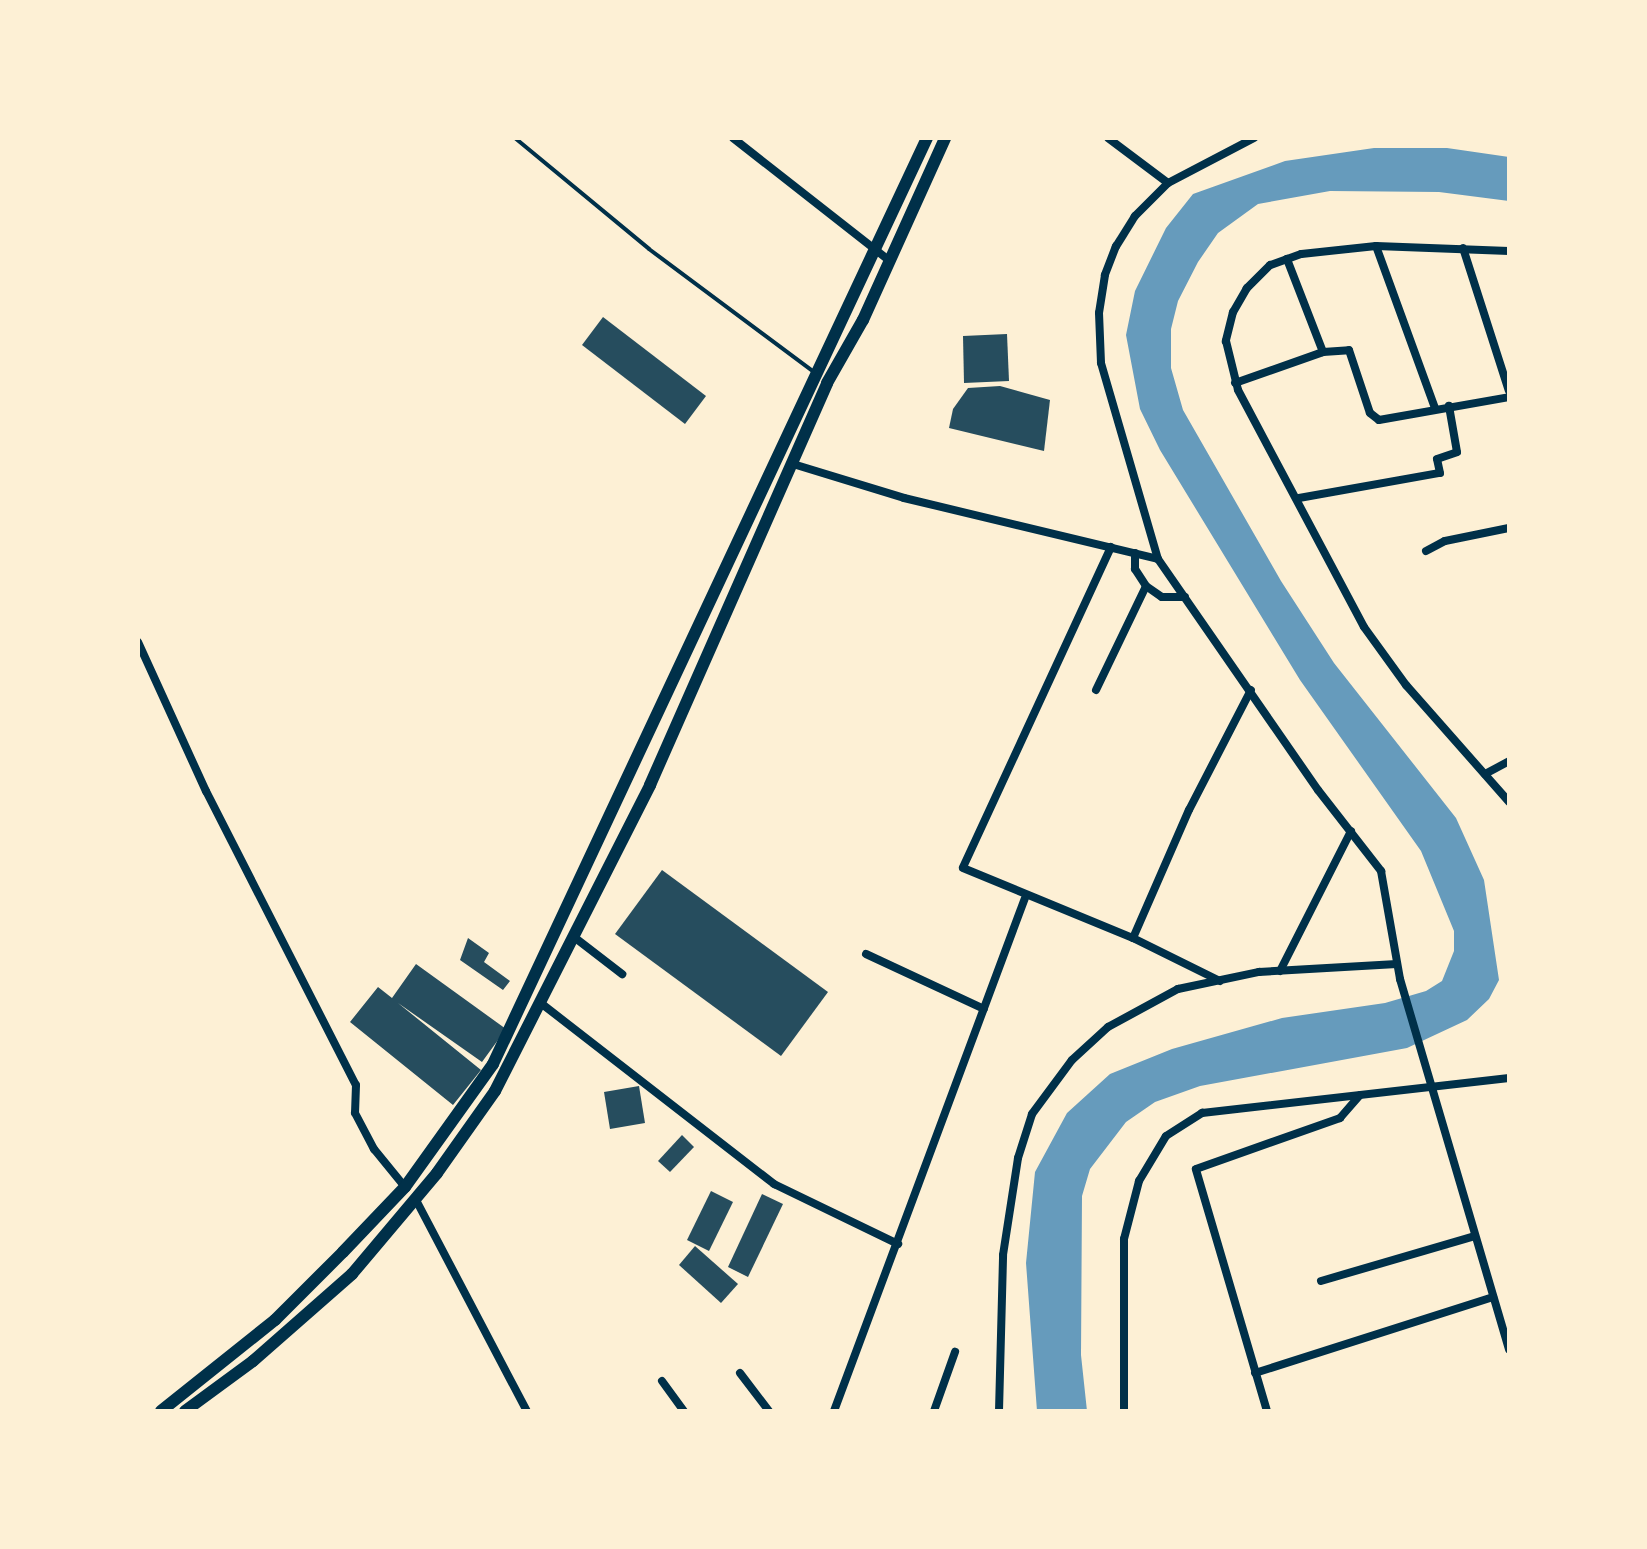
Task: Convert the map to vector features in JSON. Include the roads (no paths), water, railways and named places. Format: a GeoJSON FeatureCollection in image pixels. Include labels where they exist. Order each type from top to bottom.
{"type":"FeatureCollection","features":[{"type":"Feature","properties":{"kind":"highway"},"geometry":{"type":"LineString","coordinates":[[161,1411],[275,1320],[405,1187],[493,1064],[814,372],[876,250],[927,138]]}},
{"type":"Feature","properties":{"kind":"highway"},"geometry":{"type":"LineString","coordinates":[[185,1411],[253,1361],[352,1274],[416,1200],[495,1091],[542,1004],[650,785],[827,383],[890,261],[945,138]]}},
{"type":"Feature","properties":{"kind":"street"},"geometry":{"type":"LineString","coordinates":[[733,138],[890,261]]}},
{"type":"Feature","properties":{"kind":"street"},"geometry":{"type":"LineString","coordinates":[[1108,138],[1168,183]]}},
{"type":"Feature","properties":{"kind":"street"},"geometry":{"type":"LineString","coordinates":[[1254,138],[1168,183],[1135,216],[1116,246],[1099,313],[1101,363],[1113,414],[1158,559],[1351,831],[1375,860],[1386,884],[1400,979],[1509,1348]]}},
{"type":"Feature","properties":{"kind":"street"},"geometry":{"type":"LineString","coordinates":[[1376,246],[1435,408]]}},
{"type":"Feature","properties":{"kind":"street"},"geometry":{"type":"LineString","coordinates":[[1509,251],[1376,246],[1287,259],[1270,265],[1233,312],[1226,341],[1235,383],[1299,498],[1364,627],[1509,802]]}},
{"type":"Feature","properties":{"kind":"street"},"geometry":{"type":"LineString","coordinates":[[1235,383],[1323,352],[1349,350],[1374,418],[1384,420],[1509,394],[1463,248]]}},
{"type":"Feature","properties":{"kind":"street"},"geometry":{"type":"LineString","coordinates":[[1287,259],[1323,352]]}},
{"type":"Feature","properties":{"kind":"street"},"geometry":{"type":"LineString","coordinates":[[1299,498],[1440,473],[1437,459],[1457,452],[1449,406]]}},
{"type":"Feature","properties":{"kind":"street"},"geometry":{"type":"LineString","coordinates":[[793,464],[904,498],[1158,559]]}},
{"type":"Feature","properties":{"kind":"street"},"geometry":{"type":"LineString","coordinates":[[1426,551],[1445,541],[1509,528]]}},
{"type":"Feature","properties":{"kind":"street"},"geometry":{"type":"LineString","coordinates":[[1111,547],[963,868],[1025,898],[1133,938],[1220,981]]}},
{"type":"Feature","properties":{"kind":"street"},"geometry":{"type":"LineString","coordinates":[[1135,553],[1135,569],[1146,586],[1162,597],[1185,597]]}},
{"type":"Feature","properties":{"kind":"street"},"geometry":{"type":"LineString","coordinates":[[1096,690],[1146,586]]}},
{"type":"Feature","properties":{"kind":"street"},"geometry":{"type":"LineString","coordinates":[[138,642],[206,791],[356,1085],[355,1113],[374,1149],[405,1187]]}},
{"type":"Feature","properties":{"kind":"street"},"geometry":{"type":"LineString","coordinates":[[1133,938],[1189,810],[1251,690]]}},
{"type":"Feature","properties":{"kind":"street"},"geometry":{"type":"LineString","coordinates":[[1485,774],[1509,761]]}},
{"type":"Feature","properties":{"kind":"street"},"geometry":{"type":"LineString","coordinates":[[1280,971],[1351,831]]}},
{"type":"Feature","properties":{"kind":"street"},"geometry":{"type":"LineString","coordinates":[[834,1411],[1025,898]]}},
{"type":"Feature","properties":{"kind":"street"},"geometry":{"type":"LineString","coordinates":[[574,937],[622,974]]}},
{"type":"Feature","properties":{"kind":"street"},"geometry":{"type":"LineString","coordinates":[[866,954],[984,1009]]}},
{"type":"Feature","properties":{"kind":"street"},"geometry":{"type":"LineString","coordinates":[[999,1411],[1003,1255],[1018,1158],[1032,1114],[1072,1060],[1108,1027],[1178,989],[1280,971],[1397,964]]}},
{"type":"Feature","properties":{"kind":"street"},"geometry":{"type":"LineString","coordinates":[[542,1004],[774,1184],[898,1244]]}},
{"type":"Feature","properties":{"kind":"street"},"geometry":{"type":"LineString","coordinates":[[1124,1411],[1124,1239],[1139,1181],[1166,1136],[1202,1113],[1509,1078]]}},
{"type":"Feature","properties":{"kind":"street"},"geometry":{"type":"LineString","coordinates":[[1267,1411],[1196,1169],[1340,1118],[1360,1095]]}},
{"type":"Feature","properties":{"kind":"street"},"geometry":{"type":"LineString","coordinates":[[416,1200],[527,1411]]}},
{"type":"Feature","properties":{"kind":"street"},"geometry":{"type":"LineString","coordinates":[[1321,1281],[1475,1236]]}},
{"type":"Feature","properties":{"kind":"street"},"geometry":{"type":"LineString","coordinates":[[1255,1373],[1493,1297]]}},
{"type":"Feature","properties":{"kind":"street"},"geometry":{"type":"LineString","coordinates":[[934,1411],[955,1352]]}},
{"type":"Feature","properties":{"kind":"street"},"geometry":{"type":"LineString","coordinates":[[740,1373],[769,1411]]}},
{"type":"Feature","properties":{"kind":"street"},"geometry":{"type":"LineString","coordinates":[[662,1381],[684,1411]]}},
{"type":"Feature","properties":{"kind":"lane"},"geometry":{"type":"LineString","coordinates":[[515,138],[649,249],[814,372]]}},
{"type":"Feature","properties":{"kind":"water"},"geometry":{"type":"Polygon","coordinates":[[[1374,148],[1447,148],[1509,157],[1509,201],[1439,192],[1330,191],[1258,204],[1218,233],[1198,262],[1178,301],[1171,329],[1171,368],[1183,410],[1281,581],[1334,663],[1456,818],[1484,880],[1499,980],[1489,999],[1467,1020],[1407,1048],[1200,1086],[1155,1102],[1126,1122],[1090,1169],[1082,1196],[1081,1355],[1087,1411],[1037,1411],[1026,1263],[1035,1172],[1067,1113],[1110,1074],[1172,1049],[1282,1018],[1385,1003],[1426,991],[1442,981],[1454,951],[1454,931],[1421,851],[1300,680],[1160,450],[1140,409],[1126,335],[1135,291],[1166,228],[1193,194],[1285,161],[1374,148]]]}}]}
